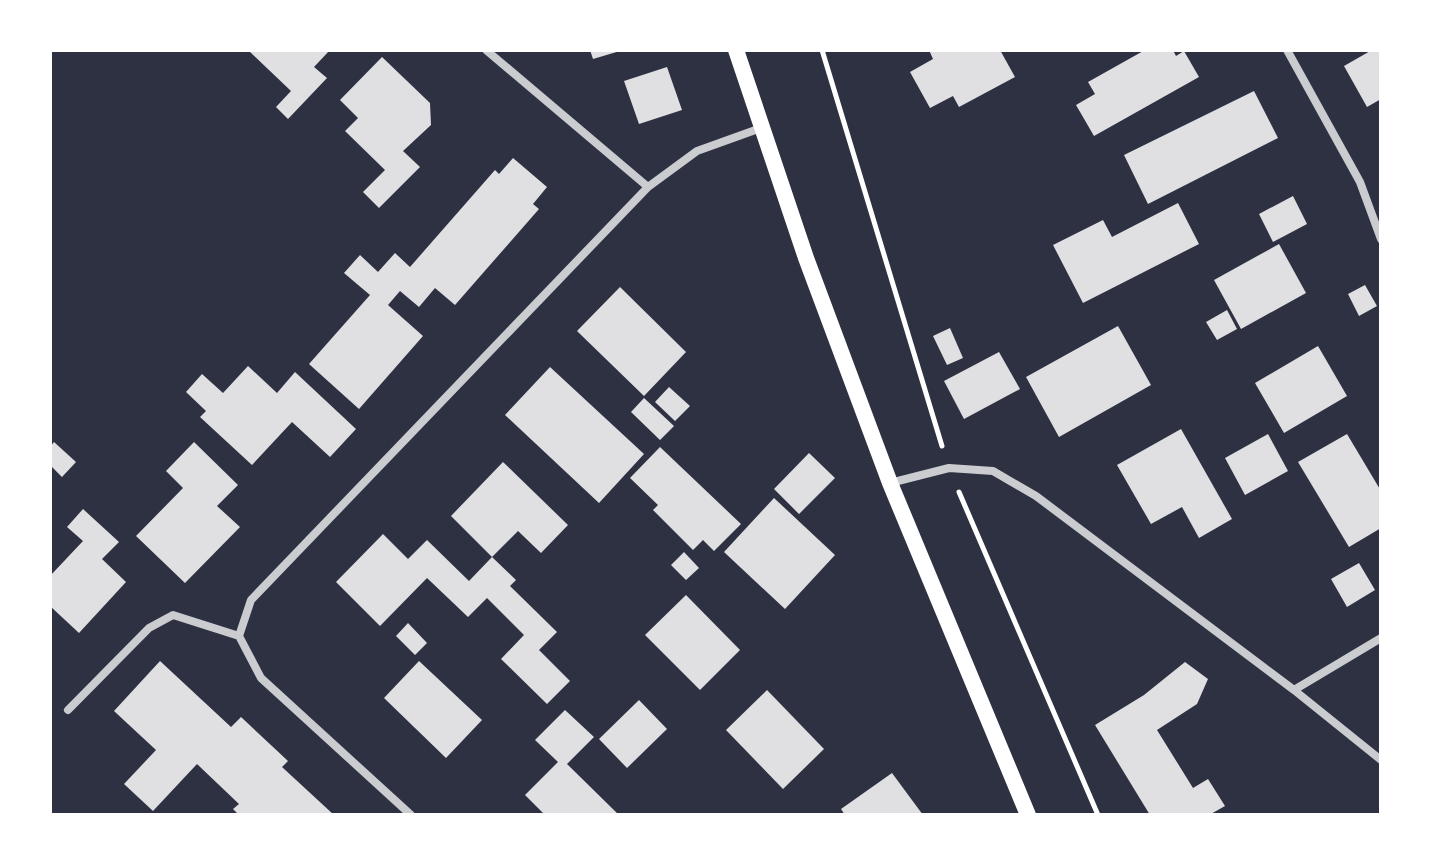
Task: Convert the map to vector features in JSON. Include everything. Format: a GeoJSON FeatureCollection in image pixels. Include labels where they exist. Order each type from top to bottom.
{"type":"FeatureCollection","features":[{"type":"Feature","properties":{"kind":"main road"},"geometry":{"type":"LineString","coordinates":[[736,50],[761,128],[890,483],[1028,815]]}},
{"type":"Feature","properties":{"kind":"street"},"geometry":{"type":"LineString","coordinates":[[486,50],[648,187]]}},
{"type":"Feature","properties":{"kind":"street"},"geometry":{"type":"LineString","coordinates":[[1287,50],[1360,182],[1381,239]]}},
{"type":"Feature","properties":{"kind":"street"},"geometry":{"type":"LineString","coordinates":[[239,636],[251,600],[648,187],[697,151],[761,128]]}},
{"type":"Feature","properties":{"kind":"street"},"geometry":{"type":"LineString","coordinates":[[890,483],[949,468],[993,471],[1036,496],[1294,690],[1381,760]]}},
{"type":"Feature","properties":{"kind":"street"},"geometry":{"type":"LineString","coordinates":[[68,710],[149,628],[173,615],[239,636],[261,678],[411,815]]}},
{"type":"Feature","properties":{"kind":"street"},"geometry":{"type":"LineString","coordinates":[[1294,690],[1381,638]]}},
{"type":"Feature","properties":{"kind":"path"},"geometry":{"type":"LineString","coordinates":[[822,50],[949,468],[1098,815]]}},
{"type":"Feature","properties":{"kind":"building"},"geometry":{"type":"Polygon","coordinates":[[[248,50],[330,50],[314,67],[327,78],[288,119],[276,107],[291,91],[248,50]]]}},
{"type":"Feature","properties":{"kind":"building"},"geometry":{"type":"Polygon","coordinates":[[[590,50],[620,50],[620,51],[593,59],[590,50]]]}},
{"type":"Feature","properties":{"kind":"building"},"geometry":{"type":"Polygon","coordinates":[[[929,50],[1000,50],[1015,77],[959,107],[953,96],[930,108],[910,72],[933,59],[929,50]]]}},
{"type":"Feature","properties":{"kind":"building"},"geometry":{"type":"Polygon","coordinates":[[[1145,50],[1173,50],[1176,56],[1184,51],[1199,77],[1094,136],[1076,105],[1095,94],[1088,82],[1145,50]]]}},
{"type":"Feature","properties":{"kind":"building"},"geometry":{"type":"Polygon","coordinates":[[[1372,50],[1381,50],[1381,99],[1367,107],[1344,66],[1372,50]]]}},
{"type":"Feature","properties":{"kind":"building"},"geometry":{"type":"Polygon","coordinates":[[[382,57],[430,103],[431,125],[403,151],[420,167],[379,208],[363,192],[385,170],[345,131],[358,118],[340,100],[382,57]]]}},
{"type":"Feature","properties":{"kind":"building"},"geometry":{"type":"Polygon","coordinates":[[[667,67],[682,110],[639,124],[624,81],[667,67]]]}},
{"type":"Feature","properties":{"kind":"building"},"geometry":{"type":"Polygon","coordinates":[[[1254,91],[1278,138],[1148,204],[1124,155],[1254,91]]]}},
{"type":"Feature","properties":{"kind":"building"},"geometry":{"type":"Polygon","coordinates":[[[513,158],[547,187],[533,204],[539,209],[455,305],[435,288],[419,307],[400,291],[388,305],[423,336],[359,409],[309,364],[370,295],[344,273],[360,255],[378,272],[395,253],[410,267],[495,170],[499,174],[513,158]]]}},
{"type":"Feature","properties":{"kind":"building"},"geometry":{"type":"Polygon","coordinates":[[[1293,196],[1307,224],[1273,242],[1259,214],[1293,196]]]}},
{"type":"Feature","properties":{"kind":"building"},"geometry":{"type":"Polygon","coordinates":[[[1178,203],[1199,244],[1083,303],[1053,245],[1103,220],[1112,237],[1178,203]]]}},
{"type":"Feature","properties":{"kind":"building"},"geometry":{"type":"Polygon","coordinates":[[[1279,244],[1306,293],[1241,329],[1214,280],[1279,244]]]}},
{"type":"Feature","properties":{"kind":"building"},"geometry":{"type":"Polygon","coordinates":[[[1365,285],[1377,306],[1359,316],[1348,294],[1365,285]]]}},
{"type":"Feature","properties":{"kind":"building"},"geometry":{"type":"Polygon","coordinates":[[[620,287],[686,352],[644,396],[577,331],[620,287]]]}},
{"type":"Feature","properties":{"kind":"building"},"geometry":{"type":"Polygon","coordinates":[[[1227,310],[1237,329],[1217,340],[1206,322],[1227,310]]]}},
{"type":"Feature","properties":{"kind":"building"},"geometry":{"type":"Polygon","coordinates":[[[1118,326],[1151,385],[1059,437],[1026,377],[1118,326]]]}},
{"type":"Feature","properties":{"kind":"building"},"geometry":{"type":"Polygon","coordinates":[[[950,328],[963,358],[947,365],[933,336],[950,328]]]}},
{"type":"Feature","properties":{"kind":"building"},"geometry":{"type":"Polygon","coordinates":[[[1318,346],[1347,396],[1284,433],[1255,383],[1318,346]]]}},
{"type":"Feature","properties":{"kind":"building"},"geometry":{"type":"Polygon","coordinates":[[[999,352],[1020,389],[964,419],[944,381],[999,352]]]}},
{"type":"Feature","properties":{"kind":"building"},"geometry":{"type":"Polygon","coordinates":[[[248,366],[277,393],[295,372],[356,429],[330,457],[292,422],[252,465],[200,417],[206,411],[186,392],[202,374],[223,393],[248,366]]]}},
{"type":"Feature","properties":{"kind":"building"},"geometry":{"type":"Polygon","coordinates":[[[550,367],[644,454],[599,503],[505,415],[550,367]]]}},
{"type":"Feature","properties":{"kind":"building"},"geometry":{"type":"Polygon","coordinates":[[[669,387],[690,406],[675,421],[655,402],[669,387]]]}},
{"type":"Feature","properties":{"kind":"building"},"geometry":{"type":"Polygon","coordinates":[[[644,398],[674,426],[660,440],[631,412],[644,398]]]}},
{"type":"Feature","properties":{"kind":"building"},"geometry":{"type":"Polygon","coordinates":[[[1181,429],[1232,519],[1199,538],[1182,507],[1151,524],[1117,465],[1181,429]]]}},
{"type":"Feature","properties":{"kind":"building"},"geometry":{"type":"Polygon","coordinates":[[[1268,434],[1288,471],[1245,495],[1225,458],[1268,434]]]}},
{"type":"Feature","properties":{"kind":"building"},"geometry":{"type":"Polygon","coordinates":[[[1347,434],[1381,491],[1381,528],[1349,547],[1298,462],[1347,434]]]}},
{"type":"Feature","properties":{"kind":"building"},"geometry":{"type":"Polygon","coordinates":[[[54,442],[76,462],[62,477],[50,465],[50,447],[54,442]]]}},
{"type":"Feature","properties":{"kind":"building"},"geometry":{"type":"Polygon","coordinates":[[[194,442],[238,485],[217,506],[240,527],[185,583],[136,536],[183,488],[166,471],[194,442]]]}},
{"type":"Feature","properties":{"kind":"building"},"geometry":{"type":"Polygon","coordinates":[[[660,447],[741,524],[714,551],[703,540],[693,550],[653,510],[658,505],[630,478],[660,447]]]}},
{"type":"Feature","properties":{"kind":"building"},"geometry":{"type":"Polygon","coordinates":[[[809,453],[835,478],[799,514],[774,489],[809,453]]]}},
{"type":"Feature","properties":{"kind":"building"},"geometry":{"type":"Polygon","coordinates":[[[503,462],[568,525],[541,553],[518,531],[492,557],[451,516],[503,462]]]}},
{"type":"Feature","properties":{"kind":"building"},"geometry":{"type":"Polygon","coordinates":[[[774,498],[835,555],[785,609],[724,552],[774,498]]]}},
{"type":"Feature","properties":{"kind":"building"},"geometry":{"type":"Polygon","coordinates":[[[83,509],[119,542],[102,559],[126,582],[79,633],[50,606],[50,576],[83,541],[67,527],[83,509]]]}},
{"type":"Feature","properties":{"kind":"building"},"geometry":{"type":"Polygon","coordinates":[[[383,534],[408,559],[427,540],[469,581],[492,557],[516,580],[510,586],[557,632],[539,650],[570,681],[547,704],[501,659],[524,635],[487,598],[468,617],[427,578],[380,626],[336,582],[383,534]]]}},
{"type":"Feature","properties":{"kind":"building"},"geometry":{"type":"Polygon","coordinates":[[[684,552],[699,568],[686,580],[671,565],[684,552]]]}},
{"type":"Feature","properties":{"kind":"building"},"geometry":{"type":"Polygon","coordinates":[[[1359,563],[1375,590],[1347,607],[1331,579],[1359,563]]]}},
{"type":"Feature","properties":{"kind":"building"},"geometry":{"type":"Polygon","coordinates":[[[686,595],[740,650],[700,690],[645,635],[686,595]]]}},
{"type":"Feature","properties":{"kind":"building"},"geometry":{"type":"Polygon","coordinates":[[[408,623],[427,643],[415,655],[396,636],[408,623]]]}},
{"type":"Feature","properties":{"kind":"building"},"geometry":{"type":"Polygon","coordinates":[[[160,661],[231,727],[241,717],[288,761],[282,767],[334,815],[239,815],[233,809],[239,804],[197,764],[153,811],[124,784],[156,750],[114,711],[160,661]]]}},
{"type":"Feature","properties":{"kind":"building"},"geometry":{"type":"Polygon","coordinates":[[[419,661],[482,720],[446,758],[384,698],[419,661]]]}},
{"type":"Feature","properties":{"kind":"building"},"geometry":{"type":"Polygon","coordinates":[[[1185,662],[1208,679],[1197,704],[1157,730],[1193,788],[1208,779],[1225,806],[1209,815],[1150,815],[1095,725],[1144,695],[1185,662]]]}},
{"type":"Feature","properties":{"kind":"building"},"geometry":{"type":"Polygon","coordinates":[[[767,690],[824,749],[783,789],[726,730],[767,690]]]}},
{"type":"Feature","properties":{"kind":"building"},"geometry":{"type":"Polygon","coordinates":[[[639,700],[667,729],[627,768],[599,739],[639,700]]]}},
{"type":"Feature","properties":{"kind":"building"},"geometry":{"type":"Polygon","coordinates":[[[565,710],[594,737],[567,764],[619,815],[545,815],[525,795],[558,762],[535,740],[565,710]]]}},
{"type":"Feature","properties":{"kind":"building"},"geometry":{"type":"Polygon","coordinates":[[[892,773],[923,815],[845,815],[841,809],[892,773]]]}}]}
